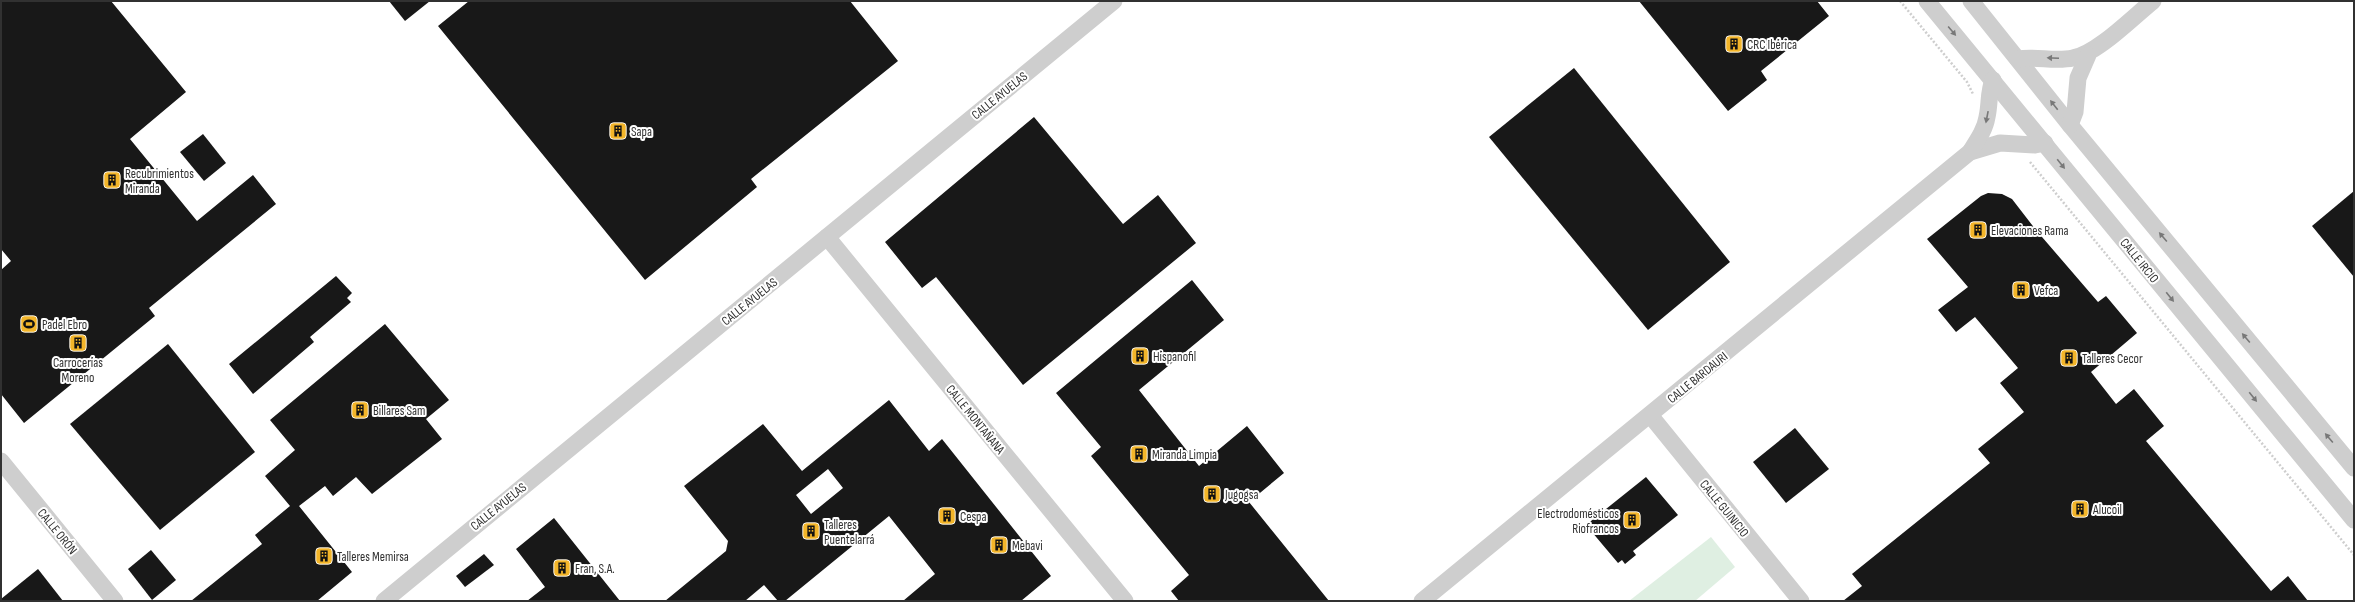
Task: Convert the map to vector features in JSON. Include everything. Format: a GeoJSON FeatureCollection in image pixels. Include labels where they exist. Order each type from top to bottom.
{"type":"FeatureCollection","features":[{"type":"Feature","properties":{"kind":"street","name":"CALLE AYUELAS"},"geometry":{"type":"LineString","coordinates":[[384,601],[1114,1]]}},
{"type":"Feature","properties":{"kind":"street","name":"CALLE IRCIO"},"geometry":{"type":"LineString","coordinates":[[1927,1],[2354,520]]}},
{"type":"Feature","properties":{"kind":"street"},"geometry":{"type":"LineString","coordinates":[[1971,1],[2070,125],[2354,468]]}},
{"type":"Feature","properties":{"kind":"street"},"geometry":{"type":"LineString","coordinates":[[2018,59],[2032,57],[2072,59],[2088,55],[2153,1]]}},
{"type":"Feature","properties":{"kind":"street"},"geometry":{"type":"LineString","coordinates":[[2070,125],[2075,112],[2078,78],[2088,55]]}},
{"type":"Feature","properties":{"kind":"street","name":"CALLE BARDAURI"},"geometry":{"type":"LineString","coordinates":[[1422,601],[1970,152],[1983,130],[1988,116],[1989,90],[1993,80]]}},
{"type":"Feature","properties":{"kind":"street","name":"CALLE BARDAURI"},"geometry":{"type":"LineString","coordinates":[[1970,152],[2000,143],[2035,145],[2045,143]]}},
{"type":"Feature","properties":{"kind":"street","name":"CALLE MONTAÑANA"},"geometry":{"type":"LineString","coordinates":[[827,237],[1125,601]]}},
{"type":"Feature","properties":{"kind":"street","name":"CALLE GUINICIO"},"geometry":{"type":"LineString","coordinates":[[1650,415],[1801,601]]}},
{"type":"Feature","properties":{"kind":"street","name":"CALLE ORÓN"},"geometry":{"type":"LineString","coordinates":[[1,461],[115,601]]}},
{"type":"Feature","properties":{"kind":"path"},"geometry":{"type":"LineString","coordinates":[[1900,1],[1967,82],[1974,96]]}},
{"type":"Feature","properties":{"kind":"path"},"geometry":{"type":"LineString","coordinates":[[2028,160],[2354,555]]}},
{"type":"Feature","properties":{"kind":"green space"},"geometry":{"type":"Polygon","coordinates":[[[1711,537],[1735,567],[1695,601],[1629,601],[1711,537]]]}},
{"type":"Feature","properties":{"kind":"building"},"geometry":{"type":"Polygon","coordinates":[[[1,1],[111,1],[186,92],[130,139],[197,221],[253,175],[276,204],[149,308],[155,316],[24,423],[1,394],[1,270],[11,261],[1,249],[1,1]]]}},
{"type":"Feature","properties":{"kind":"building"},"geometry":{"type":"Polygon","coordinates":[[[389,1],[430,1],[405,21],[389,1]]]}},
{"type":"Feature","properties":{"kind":"building","name":"Sapa"},"geometry":{"type":"Polygon","coordinates":[[[469,1],[850,1],[898,61],[751,179],[757,187],[645,280],[438,26],[469,1]]]}},
{"type":"Feature","properties":{"kind":"building","name":"CRC Ibérica"},"geometry":{"type":"Polygon","coordinates":[[[1639,1],[1817,1],[1829,16],[1761,71],[1767,80],[1728,111],[1639,1]]]}},
{"type":"Feature","properties":{"kind":"building"},"geometry":{"type":"Polygon","coordinates":[[[1574,68],[1730,262],[1648,330],[1489,137],[1574,68]]]}},
{"type":"Feature","properties":{"kind":"building"},"geometry":{"type":"Polygon","coordinates":[[[1034,117],[1123,224],[1158,195],[1196,243],[1023,385],[936,277],[922,288],[885,242],[1034,117]]]}},
{"type":"Feature","properties":{"kind":"building"},"geometry":{"type":"Polygon","coordinates":[[[203,134],[226,163],[204,181],[180,152],[203,134]]]}},
{"type":"Feature","properties":{"kind":"building"},"geometry":{"type":"Polygon","coordinates":[[[2354,191],[2354,277],[2312,226],[2354,191]]]}},
{"type":"Feature","properties":{"kind":"building","name":"Alucoil"},"geometry":{"type":"Polygon","coordinates":[[[1988,193],[2002,194],[2012,199],[2036,230],[2098,302],[2106,296],[2137,333],[2091,372],[2116,404],[2134,389],[2164,426],[2146,441],[2271,591],[2288,576],[2308,601],[1843,601],[1862,586],[1852,574],[1990,463],[1978,449],[2024,412],[2000,383],[2018,368],[1975,317],[1956,332],[1938,310],[1968,287],[1927,239],[1981,196],[1988,193]]]}},
{"type":"Feature","properties":{"kind":"building"},"geometry":{"type":"Polygon","coordinates":[[[336,276],[352,293],[347,298],[351,302],[310,337],[314,342],[253,394],[229,364],[336,276]]]}},
{"type":"Feature","properties":{"kind":"building"},"geometry":{"type":"Polygon","coordinates":[[[1192,280],[1224,320],[1139,390],[1199,466],[1247,426],[1284,473],[1249,502],[1329,601],[1179,601],[1171,591],[1189,575],[1091,456],[1101,447],[1056,393],[1192,280]]]}},
{"type":"Feature","properties":{"kind":"building","name":"Billares Sam"},"geometry":{"type":"Polygon","coordinates":[[[385,324],[449,400],[426,419],[442,439],[372,494],[356,477],[333,496],[325,486],[299,506],[352,572],[317,601],[191,601],[262,544],[255,535],[290,506],[265,476],[295,450],[270,420],[385,324]]]}},
{"type":"Feature","properties":{"kind":"building"},"geometry":{"type":"Polygon","coordinates":[[[168,344],[255,452],[160,530],[70,424],[168,344]]]}},
{"type":"Feature","properties":{"kind":"building"},"geometry":{"type":"Polygon","coordinates":[[[889,400],[929,451],[942,439],[1051,576],[1021,601],[903,601],[935,574],[889,516],[785,601],[778,601],[764,585],[745,601],[665,601],[726,551],[728,541],[684,486],[763,424],[802,471],[889,400]],[[828,469],[796,495],[811,514],[843,488],[828,469]]]}},
{"type":"Feature","properties":{"kind":"building"},"geometry":{"type":"Polygon","coordinates":[[[1795,428],[1829,469],[1786,503],[1753,462],[1795,428]]]}},
{"type":"Feature","properties":{"kind":"building","name":"Electrodomésticos Riofrancos"},"geometry":{"type":"Polygon","coordinates":[[[1646,477],[1678,515],[1633,551],[1636,555],[1625,564],[1622,560],[1618,563],[1586,525],[1646,477]]]}},
{"type":"Feature","properties":{"kind":"building","name":"Fran, S.A."},"geometry":{"type":"Polygon","coordinates":[[[554,518],[620,601],[527,601],[545,587],[516,549],[554,518]]]}},
{"type":"Feature","properties":{"kind":"building"},"geometry":{"type":"Polygon","coordinates":[[[151,550],[176,580],[152,600],[128,569],[151,550]]]}},
{"type":"Feature","properties":{"kind":"building"},"geometry":{"type":"Polygon","coordinates":[[[484,554],[494,565],[465,587],[456,576],[484,554]]]}},
{"type":"Feature","properties":{"kind":"building"},"geometry":{"type":"Polygon","coordinates":[[[38,569],[63,601],[1,601],[1,599],[38,569]]]}},
{"type":"Feature","properties":{"kind":"place","name":"CRC Ibérica"},"geometry":{"type":"Point","coordinates":[1734,44]}},
{"type":"Feature","properties":{"kind":"place","name":"Sapa"},"geometry":{"type":"Point","coordinates":[618,131]}},
{"type":"Feature","properties":{"kind":"place","name":"Recubrimientos Miranda"},"geometry":{"type":"Point","coordinates":[112,180]}},
{"type":"Feature","properties":{"kind":"place","name":"Elevaciones Rama"},"geometry":{"type":"Point","coordinates":[1978,230]}},
{"type":"Feature","properties":{"kind":"place","name":"Vefca"},"geometry":{"type":"Point","coordinates":[2021,290]}},
{"type":"Feature","properties":{"kind":"place","name":"Padel Ebro"},"geometry":{"type":"Point","coordinates":[29,324]}},
{"type":"Feature","properties":{"kind":"place","name":"Carrocerías Moreno"},"geometry":{"type":"Point","coordinates":[78,343]}},
{"type":"Feature","properties":{"kind":"place","name":"Hispanofil"},"geometry":{"type":"Point","coordinates":[1140,356]}},
{"type":"Feature","properties":{"kind":"place","name":"Talleres Cecor"},"geometry":{"type":"Point","coordinates":[2069,358]}},
{"type":"Feature","properties":{"kind":"place","name":"Billares Sam"},"geometry":{"type":"Point","coordinates":[360,410]}},
{"type":"Feature","properties":{"kind":"place","name":"Miranda Limpia"},"geometry":{"type":"Point","coordinates":[1139,454]}},
{"type":"Feature","properties":{"kind":"place","name":"Jugogsa"},"geometry":{"type":"Point","coordinates":[1212,494]}},
{"type":"Feature","properties":{"kind":"place","name":"Alucoil"},"geometry":{"type":"Point","coordinates":[2080,509]}},
{"type":"Feature","properties":{"kind":"place","name":"Cespa"},"geometry":{"type":"Point","coordinates":[947,516]}},
{"type":"Feature","properties":{"kind":"place","name":"Electrodomésticos Riofrancos"},"geometry":{"type":"Point","coordinates":[1632,520]}},
{"type":"Feature","properties":{"kind":"place","name":"Talleres Puentelarrá"},"geometry":{"type":"Point","coordinates":[811,531]}},
{"type":"Feature","properties":{"kind":"place","name":"Mebavi"},"geometry":{"type":"Point","coordinates":[999,545]}},
{"type":"Feature","properties":{"kind":"place","name":"Talleres Memirsa"},"geometry":{"type":"Point","coordinates":[324,556]}},
{"type":"Feature","properties":{"kind":"place","name":"Fran, S.A."},"geometry":{"type":"Point","coordinates":[562,568]}}]}
